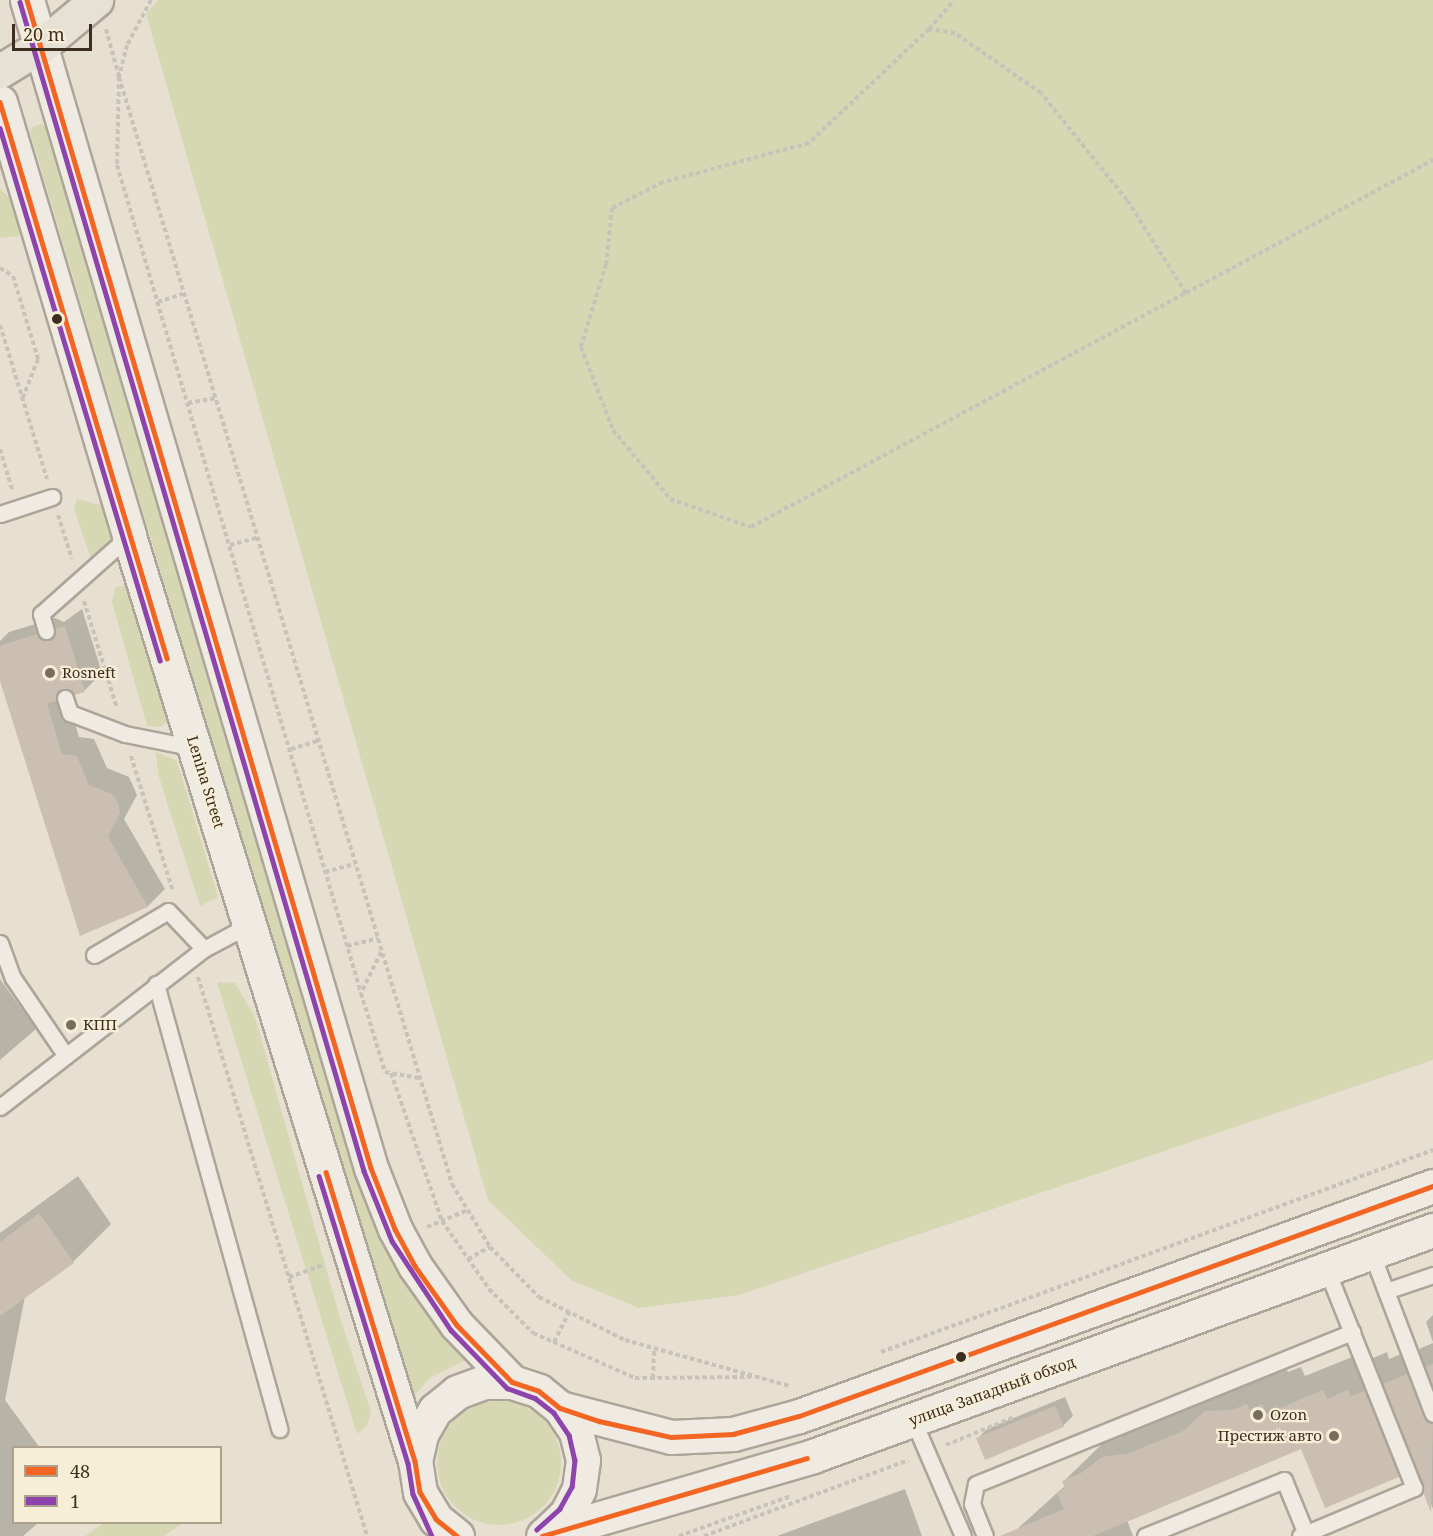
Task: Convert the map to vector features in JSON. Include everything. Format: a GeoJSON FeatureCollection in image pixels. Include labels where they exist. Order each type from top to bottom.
{"type":"FeatureCollection","features":[{"type":"Feature","properties":{"kind":"main road"},"geometry":{"type":"LineString","coordinates":[[27,0],[371,1168],[399,1238],[416,1266],[457,1325],[512,1382]]}},
{"type":"Feature","properties":{"kind":"main road"},"geometry":{"type":"LineString","coordinates":[[0,71],[100,11]]}},
{"type":"Feature","properties":{"kind":"main road","name":"Lenina Street"},"geometry":{"type":"LineString","coordinates":[[0,102],[129,536],[415,1461],[420,1492],[436,1519],[457,1536]]}},
{"type":"Feature","properties":{"kind":"main road"},"geometry":{"type":"LineString","coordinates":[[560,1408],[671,1437],[733,1434],[832,1405],[1433,1186]]}},
{"type":"Feature","properties":{"kind":"main road","name":"улица Западный обход"},"geometry":{"type":"LineString","coordinates":[[544,1535],[747,1478],[1433,1230]]}},
{"type":"Feature","properties":{"kind":"main road"},"geometry":{"type":"LineString","coordinates":[[415,1461],[421,1434],[435,1410],[457,1392],[484,1382],[512,1382],[539,1391],[560,1408],[576,1432],[582,1460],[579,1489],[566,1515],[544,1535]]}},
{"type":"Feature","properties":{"kind":"lane"},"geometry":{"type":"LineString","coordinates":[[0,514],[52,496]]}},
{"type":"Feature","properties":{"kind":"lane"},"geometry":{"type":"LineString","coordinates":[[46,632],[41,614],[129,536]]}},
{"type":"Feature","properties":{"kind":"lane"},"geometry":{"type":"LineString","coordinates":[[65,698],[70,714],[124,734],[195,747]]}},
{"type":"Feature","properties":{"kind":"lane"},"geometry":{"type":"LineString","coordinates":[[94,955],[168,911],[204,949]]}},
{"type":"Feature","properties":{"kind":"lane"},"geometry":{"type":"LineString","coordinates":[[0,1107],[156,984],[204,949],[249,925]]}},
{"type":"Feature","properties":{"kind":"lane"},"geometry":{"type":"LineString","coordinates":[[0,943],[13,978],[66,1056]]}},
{"type":"Feature","properties":{"kind":"lane"},"geometry":{"type":"LineString","coordinates":[[156,984],[279,1429]]}},
{"type":"Feature","properties":{"kind":"lane"},"geometry":{"type":"LineString","coordinates":[[1371,1252],[1433,1414]]}},
{"type":"Feature","properties":{"kind":"lane"},"geometry":{"type":"LineString","coordinates":[[1145,1536],[1284,1480],[1303,1535],[1414,1488],[1326,1268]]}},
{"type":"Feature","properties":{"kind":"lane"},"geometry":{"type":"LineString","coordinates":[[1386,1291],[1433,1275]]}},
{"type":"Feature","properties":{"kind":"lane"},"geometry":{"type":"LineString","coordinates":[[985,1536],[972,1504],[976,1484],[1353,1332]]}},
{"type":"Feature","properties":{"kind":"lane"},"geometry":{"type":"LineString","coordinates":[[912,1420],[963,1536]]}},
{"type":"Feature","properties":{"kind":"path"},"geometry":{"type":"LineString","coordinates":[[153,0],[126,45],[119,77],[117,165],[385,1072],[420,1078]]}},
{"type":"Feature","properties":{"kind":"path"},"geometry":{"type":"LineString","coordinates":[[954,0],[929,29],[809,143],[663,182],[612,208],[606,264],[580,347],[614,430],[670,499],[751,527],[1433,160]]}},
{"type":"Feature","properties":{"kind":"path"},"geometry":{"type":"LineString","coordinates":[[100,11],[183,294],[452,1184],[490,1247],[538,1297],[625,1340],[790,1386],[801,1382]]}},
{"type":"Feature","properties":{"kind":"path"},"geometry":{"type":"LineString","coordinates":[[929,29],[954,33],[1041,93],[1126,200],[1186,293]]}},
{"type":"Feature","properties":{"kind":"path"},"geometry":{"type":"LineString","coordinates":[[0,268],[13,276],[38,359],[22,398]]}},
{"type":"Feature","properties":{"kind":"path"},"geometry":{"type":"LineString","coordinates":[[158,302],[183,294]]}},
{"type":"Feature","properties":{"kind":"path"},"geometry":{"type":"LineString","coordinates":[[188,403],[215,398]]}},
{"type":"Feature","properties":{"kind":"path"},"geometry":{"type":"LineString","coordinates":[[0,448],[18,507]]}},
{"type":"Feature","properties":{"kind":"path"},"geometry":{"type":"LineString","coordinates":[[230,545],[257,538]]}},
{"type":"Feature","properties":{"kind":"path"},"geometry":{"type":"LineString","coordinates":[[291,749],[318,741]]}},
{"type":"Feature","properties":{"kind":"path"},"geometry":{"type":"LineString","coordinates":[[325,872],[355,864]]}},
{"type":"Feature","properties":{"kind":"path"},"geometry":{"type":"LineString","coordinates":[[347,946],[378,938]]}},
{"type":"Feature","properties":{"kind":"path"},"geometry":{"type":"LineString","coordinates":[[362,993],[382,951]]}},
{"type":"Feature","properties":{"kind":"path"},"geometry":{"type":"LineString","coordinates":[[391,1073],[442,1221],[489,1289],[533,1333],[635,1378],[758,1377]]}},
{"type":"Feature","properties":{"kind":"path"},"geometry":{"type":"LineString","coordinates":[[878,1353],[1433,1150]]}},
{"type":"Feature","properties":{"kind":"path"},"geometry":{"type":"LineString","coordinates":[[468,1259],[490,1247]]}},
{"type":"Feature","properties":{"kind":"path"},"geometry":{"type":"LineString","coordinates":[[554,1342],[569,1312]]}},
{"type":"Feature","properties":{"kind":"path"},"geometry":{"type":"LineString","coordinates":[[653,1378],[654,1348]]}},
{"type":"Feature","properties":{"kind":"path"},"geometry":{"type":"LineString","coordinates":[[704,1536],[926,1453],[1023,1413]]}},
{"type":"Feature","properties":{"kind":"green space"},"geometry":{"type":"Polygon","coordinates":[[[158,0],[1433,0],[1433,1060],[739,1295],[639,1308],[571,1280],[488,1200],[146,14],[158,0]]]}},
{"type":"Feature","properties":{"kind":"green space"},"geometry":{"type":"Polygon","coordinates":[[[42,124],[47,129],[365,1200],[402,1275],[470,1358],[431,1377],[411,1399],[349,1206],[30,132],[32,127],[42,124]]]}},
{"type":"Feature","properties":{"kind":"green space"},"geometry":{"type":"Polygon","coordinates":[[[0,189],[14,202],[21,223],[19,236],[0,238],[0,189]]]}},
{"type":"Feature","properties":{"kind":"green space"},"geometry":{"type":"Polygon","coordinates":[[[77,499],[104,506],[115,538],[92,562],[74,509],[77,499]]]}},
{"type":"Feature","properties":{"kind":"green space"},"geometry":{"type":"Polygon","coordinates":[[[132,585],[172,718],[160,727],[147,726],[112,602],[115,587],[132,585]]]}},
{"type":"Feature","properties":{"kind":"green space"},"geometry":{"type":"Polygon","coordinates":[[[156,752],[177,761],[218,897],[200,906],[158,774],[156,752]]]}},
{"type":"Feature","properties":{"kind":"green space"},"geometry":{"type":"Polygon","coordinates":[[[217,982],[235,983],[255,1017],[341,1321],[371,1412],[367,1426],[357,1434],[217,982]]]}},
{"type":"Feature","properties":{"kind":"green space"},"geometry":{"type":"Polygon","coordinates":[[[499,1401],[523,1406],[543,1419],[556,1439],[561,1463],[556,1487],[543,1507],[523,1520],[499,1525],[475,1520],[455,1507],[442,1487],[437,1463],[442,1439],[455,1419],[475,1406],[499,1401]]]}},
{"type":"Feature","properties":{"kind":"green space"},"geometry":{"type":"Polygon","coordinates":[[[103,1524],[182,1524],[164,1536],[85,1536],[103,1524]]]}},
{"type":"Feature","properties":{"kind":"building"},"geometry":{"type":"Polygon","coordinates":[[[65,626],[85,692],[74,695],[62,689],[56,701],[47,704],[62,754],[77,756],[89,785],[112,794],[118,803],[120,813],[108,837],[148,907],[80,936],[0,681],[0,646],[37,634],[49,640],[55,629],[65,626]]]}},
{"type":"Feature","properties":{"kind":"building"},"geometry":{"type":"Polygon","coordinates":[[[39,1213],[74,1263],[0,1316],[0,1242],[39,1213]]]}},
{"type":"Feature","properties":{"kind":"building"},"geometry":{"type":"Polygon","coordinates":[[[1433,1364],[1433,1387],[1425,1367],[1433,1364]]]}},
{"type":"Feature","properties":{"kind":"building"},"geometry":{"type":"Polygon","coordinates":[[[1407,1374],[1424,1417],[1433,1424],[1431,1513],[1383,1384],[1407,1374]]]}},
{"type":"Feature","properties":{"kind":"building"},"geometry":{"type":"Polygon","coordinates":[[[1323,1390],[1327,1399],[1348,1390],[1351,1396],[1365,1391],[1399,1477],[1325,1508],[1301,1449],[1093,1536],[1000,1536],[1064,1509],[1057,1492],[1065,1488],[1062,1481],[1081,1473],[1102,1457],[1129,1453],[1183,1431],[1205,1411],[1232,1410],[1247,1404],[1249,1410],[1262,1404],[1266,1414],[1323,1390]]]}},
{"type":"Feature","properties":{"kind":"building"},"geometry":{"type":"Polygon","coordinates":[[[1055,1406],[1064,1427],[985,1460],[976,1438],[1055,1406]]]}},
{"type":"Feature","properties":{"kind":"transit line","name":"48"},"geometry":{"type":"LineString","coordinates":[[27,0],[371,1168],[395,1229],[415,1266],[457,1325],[512,1382],[539,1391],[560,1408],[599,1421],[671,1437],[733,1434],[799,1416],[1433,1186]]}},
{"type":"Feature","properties":{"kind":"transit line","name":"1"},"geometry":{"type":"LineString","coordinates":[[20,2],[364,1171],[392,1241],[451,1330],[507,1388],[535,1398],[554,1413],[569,1435],[575,1460],[572,1487],[560,1509],[537,1530]]}},
{"type":"Feature","properties":{"kind":"transit line","name":"48"},"geometry":{"type":"LineString","coordinates":[[0,102],[167,658]]}},
{"type":"Feature","properties":{"kind":"transit line","name":"1"},"geometry":{"type":"LineString","coordinates":[[0,128],[160,660]]}},
{"type":"Feature","properties":{"kind":"transit line","name":"48"},"geometry":{"type":"LineString","coordinates":[[326,1172],[415,1461],[420,1492],[436,1519],[457,1536]]}},
{"type":"Feature","properties":{"kind":"transit line","name":"1"},"geometry":{"type":"LineString","coordinates":[[319,1176],[408,1463],[413,1494],[432,1536]]}},
{"type":"Feature","properties":{"kind":"transit line","name":"48"},"geometry":{"type":"LineString","coordinates":[[542,1536],[807,1458]]}},
{"type":"Feature","properties":{"kind":"place","name":"Rosneft"},"geometry":{"type":"Point","coordinates":[50,673]}},
{"type":"Feature","properties":{"kind":"place","name":"КПП"},"geometry":{"type":"Point","coordinates":[71,1025]}},
{"type":"Feature","properties":{"kind":"place","name":"Ozon"},"geometry":{"type":"Point","coordinates":[1258,1415]}},
{"type":"Feature","properties":{"kind":"place","name":"Престиж авто"},"geometry":{"type":"Point","coordinates":[1334,1436]}}]}
